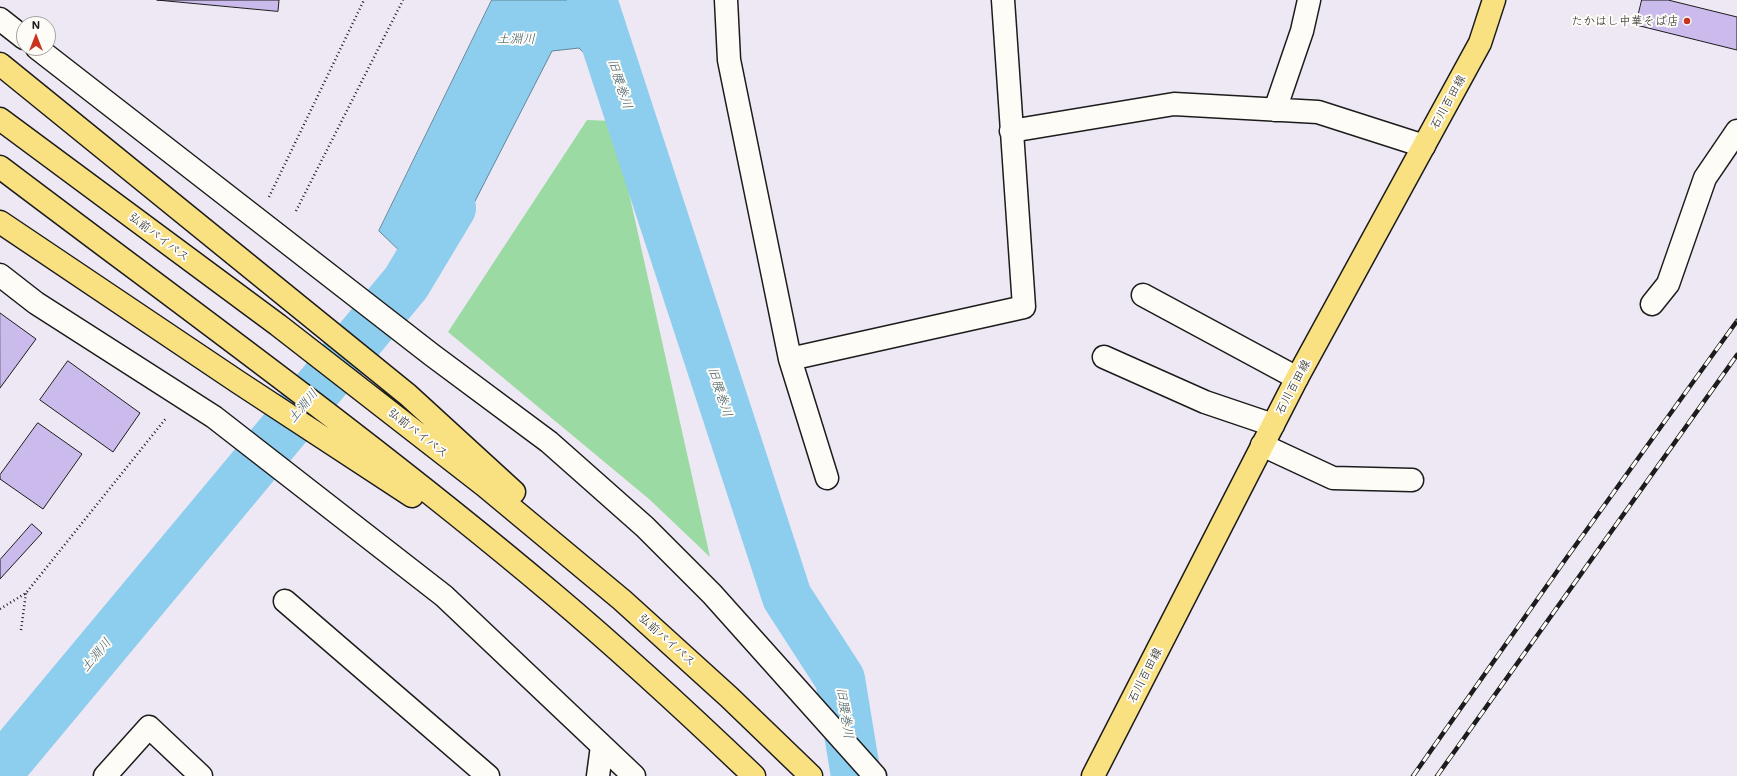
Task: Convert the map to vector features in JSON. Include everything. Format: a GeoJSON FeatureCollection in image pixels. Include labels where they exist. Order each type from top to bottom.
{"type":"FeatureCollection","features":[{"type":"Feature","properties":{"kind":"main road","name":"石川百田線"},"geometry":{"type":"LineString","coordinates":[[1093,776],[1297,378],[1480,42],[1494,0]]}},
{"type":"Feature","properties":{"kind":"main road"},"geometry":{"type":"LineString","coordinates":[[0,64],[408,395],[530,506],[622,600]]}},
{"type":"Feature","properties":{"kind":"main road","name":"弘前バイパス"},"geometry":{"type":"LineString","coordinates":[[0,119],[278,325],[485,486],[622,600],[729,696],[811,776]]}},
{"type":"Feature","properties":{"kind":"main road"},"geometry":{"type":"LineString","coordinates":[[0,167],[252,357],[367,456],[523,569],[642,672],[753,775]]}},
{"type":"Feature","properties":{"kind":"main road"},"geometry":{"type":"LineString","coordinates":[[0,222],[238,382],[367,456]]}},
{"type":"Feature","properties":{"kind":"street"},"geometry":{"type":"LineString","coordinates":[[726,0],[729,60],[790,359],[827,478]]}},
{"type":"Feature","properties":{"kind":"street"},"geometry":{"type":"LineString","coordinates":[[790,359],[1024,307],[1003,0]]}},
{"type":"Feature","properties":{"kind":"street"},"geometry":{"type":"LineString","coordinates":[[1275,110],[1302,32],[1309,0]]}},
{"type":"Feature","properties":{"kind":"street"},"geometry":{"type":"LineString","coordinates":[[0,19],[16,32]]}},
{"type":"Feature","properties":{"kind":"street"},"geometry":{"type":"LineString","coordinates":[[47,56],[432,355],[549,442],[645,527],[712,594],[873,773]]}},
{"type":"Feature","properties":{"kind":"street"},"geometry":{"type":"LineString","coordinates":[[1011,131],[1174,104],[1318,112],[1424,146]]}},
{"type":"Feature","properties":{"kind":"street"},"geometry":{"type":"LineString","coordinates":[[1652,304],[1668,284],[1705,178],[1737,131]]}},
{"type":"Feature","properties":{"kind":"street"},"geometry":{"type":"LineString","coordinates":[[0,275],[36,303],[214,418],[444,596],[634,776]]}},
{"type":"Feature","properties":{"kind":"street"},"geometry":{"type":"LineString","coordinates":[[1143,295],[1297,378]]}},
{"type":"Feature","properties":{"kind":"street"},"geometry":{"type":"LineString","coordinates":[[1104,357],[1205,402],[1273,425]]}},
{"type":"Feature","properties":{"kind":"street"},"geometry":{"type":"LineString","coordinates":[[1262,445],[1333,478],[1412,480]]}},
{"type":"Feature","properties":{"kind":"street"},"geometry":{"type":"LineString","coordinates":[[285,601],[479,773]]}},
{"type":"Feature","properties":{"kind":"street"},"geometry":{"type":"LineString","coordinates":[[105,776],[149,727],[201,776]]}},
{"type":"Feature","properties":{"kind":"street"},"geometry":{"type":"LineString","coordinates":[[598,776],[602,746]]}},
{"type":"Feature","properties":{"kind":"path"},"geometry":{"type":"LineString","coordinates":[[268,201],[364,0]]}},
{"type":"Feature","properties":{"kind":"path"},"geometry":{"type":"LineString","coordinates":[[296,211],[403,0]]}},
{"type":"Feature","properties":{"kind":"path"},"geometry":{"type":"LineString","coordinates":[[0,610],[26,593],[168,417]]}},
{"type":"Feature","properties":{"kind":"path"},"geometry":{"type":"LineString","coordinates":[[22,630],[26,593]]}},
{"type":"Feature","properties":{"kind":"green space"},"geometry":{"type":"Polygon","coordinates":[[[587,120],[613,121],[710,557],[649,499],[448,332],[587,120]]]}},
{"type":"Feature","properties":{"kind":"water","name":"土淵川"},"geometry":{"type":"Polygon","coordinates":[[[492,0],[601,0],[604,9],[615,85],[579,48],[552,51],[433,283],[379,231],[492,0]]]}},
{"type":"Feature","properties":{"kind":"building"},"geometry":{"type":"Polygon","coordinates":[[[157,0],[279,0],[278,11],[157,0]]]}},
{"type":"Feature","properties":{"kind":"building","name":"たかはし中華そば店"},"geometry":{"type":"Polygon","coordinates":[[[1642,0],[1668,0],[1737,17],[1737,50],[1636,25],[1642,0]]]}},
{"type":"Feature","properties":{"kind":"building"},"geometry":{"type":"Polygon","coordinates":[[[0,313],[36,339],[0,388],[0,313]]]}},
{"type":"Feature","properties":{"kind":"building"},"geometry":{"type":"Polygon","coordinates":[[[68,361],[140,413],[113,452],[40,400],[68,361]]]}},
{"type":"Feature","properties":{"kind":"building"},"geometry":{"type":"Polygon","coordinates":[[[38,423],[82,454],[43,509],[0,479],[0,475],[38,423]]]}},
{"type":"Feature","properties":{"kind":"building"},"geometry":{"type":"Polygon","coordinates":[[[32,524],[42,533],[0,579],[0,560],[32,524]]]}},
{"type":"Feature","properties":{"kind":"waterway","name":"旧腰巻川"},"geometry":{"type":"LineString","coordinates":[[592,0],[787,597],[840,679],[856,776]]}},
{"type":"Feature","properties":{"kind":"waterway","name":"土淵川"},"geometry":{"type":"LineString","coordinates":[[0,770],[406,283],[451,208]]}},
{"type":"Feature","properties":{"kind":"railway"},"geometry":{"type":"LineString","coordinates":[[1413,776],[1565,560],[1737,321]]}},
{"type":"Feature","properties":{"kind":"railway"},"geometry":{"type":"LineString","coordinates":[[1437,776],[1737,355]]}},
{"type":"Feature","properties":{"kind":"place","name":"たかはし中華そば店"},"geometry":{"type":"Point","coordinates":[1687,21]}}]}
